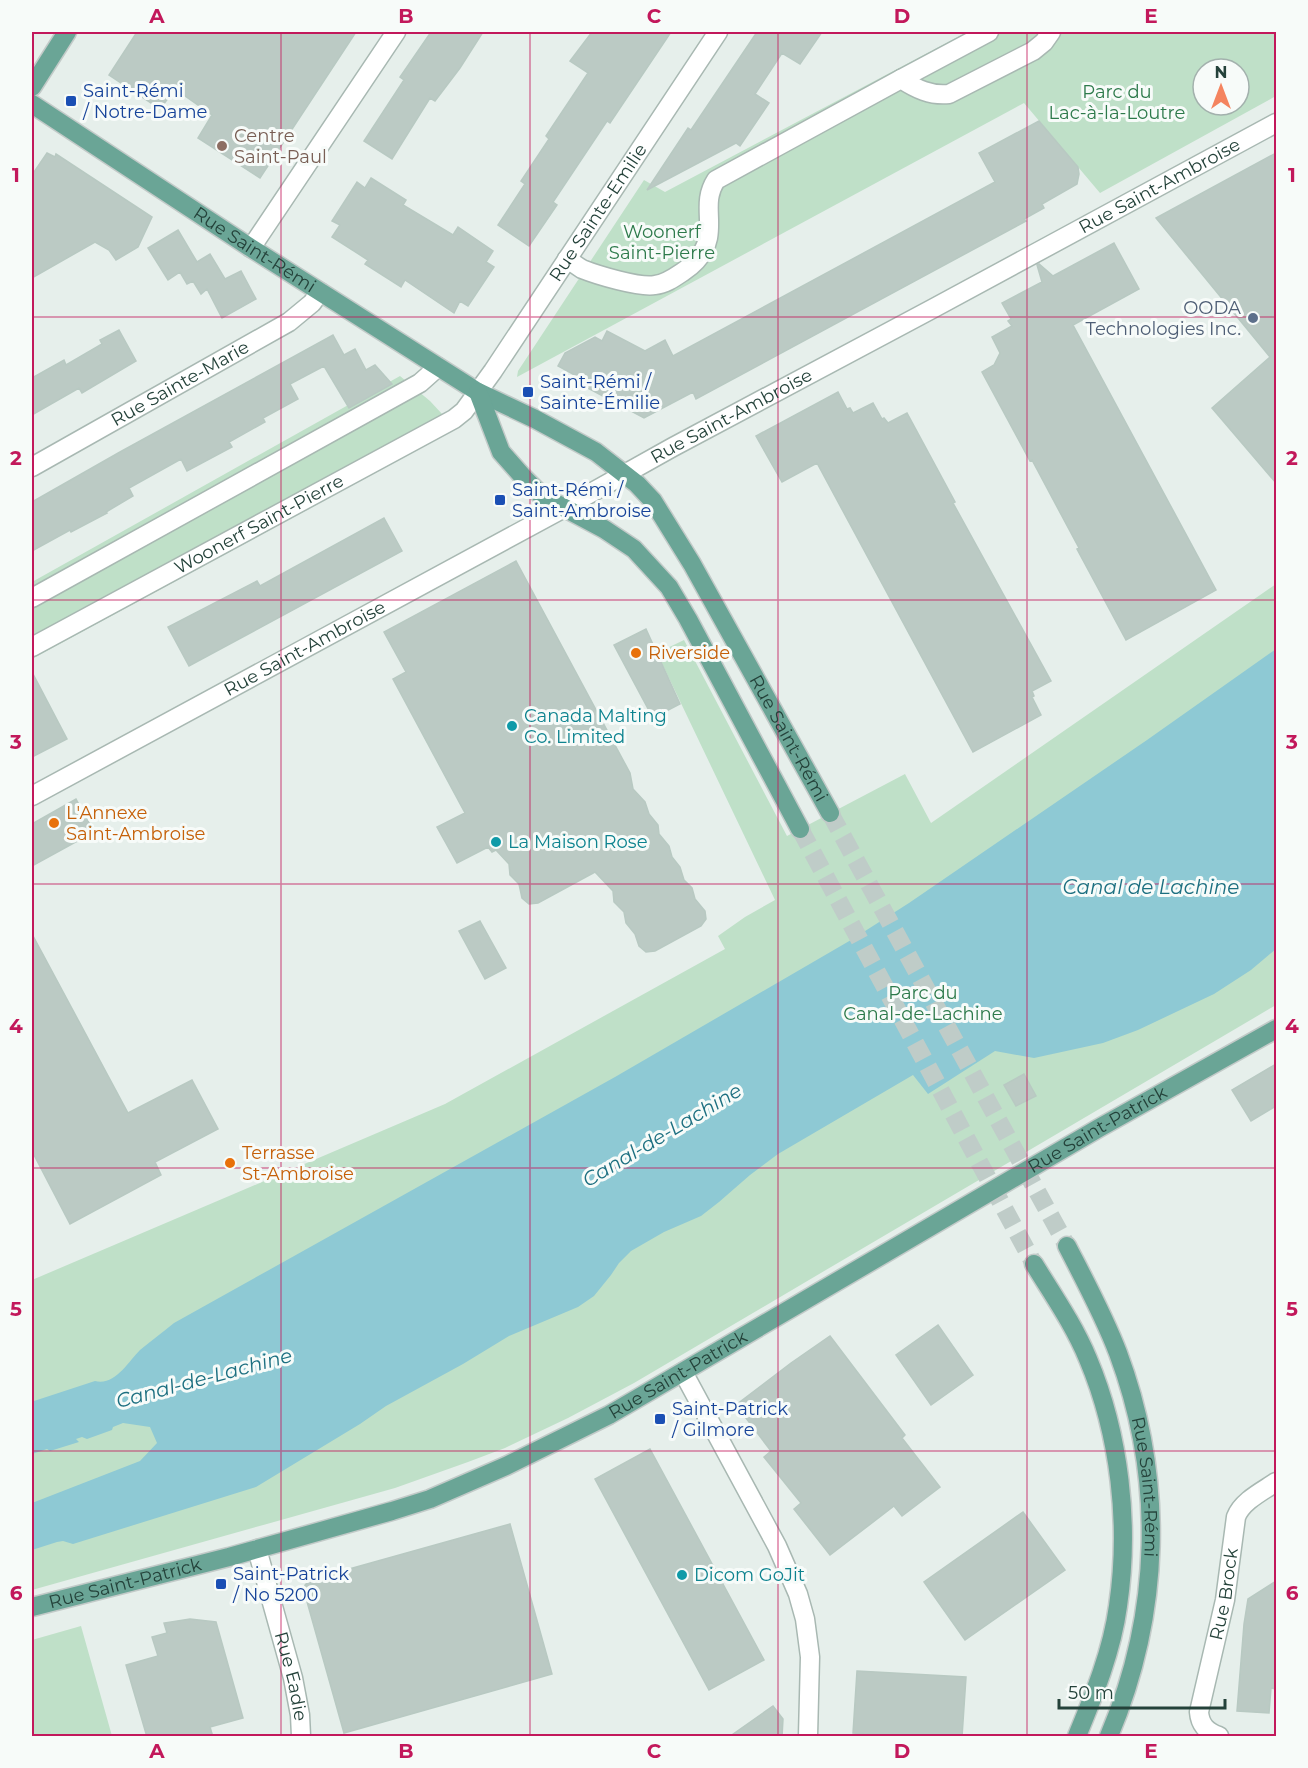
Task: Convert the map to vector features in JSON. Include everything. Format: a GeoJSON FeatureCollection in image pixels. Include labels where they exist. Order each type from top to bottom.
{"type":"FeatureCollection","features":[{"type":"Feature","properties":{"kind":"main road"},"geometry":{"type":"LineString","coordinates":[[32,87],[67,32]]}},
{"type":"Feature","properties":{"kind":"main road","name":"Rue Saint-Rémi"},"geometry":{"type":"LineString","coordinates":[[32,104],[251,248],[478,392],[596,452],[625,473],[653,501],[677,540],[830,813]]}},
{"type":"Feature","properties":{"kind":"main road","name":"Rue Saint-Rémi"},"geometry":{"type":"LineString","coordinates":[[478,392],[501,452],[524,478],[542,496],[604,529],[634,549],[669,587],[800,829]]}},
{"type":"Feature","properties":{"kind":"main road","name":"Rue Saint-Patrick"},"geometry":{"type":"LineString","coordinates":[[32,1607],[257,1549],[392,1511],[451,1490],[579,1430],[683,1372],[1100,1128],[1276,1029]]}},
{"type":"Feature","properties":{"kind":"main road","name":"Rue Saint-Rémi"},"geometry":{"type":"LineString","coordinates":[[1067,1246],[1111,1335],[1126,1377],[1144,1445],[1149,1491],[1151,1552],[1141,1637],[1125,1694],[1109,1737]]}},
{"type":"Feature","properties":{"kind":"main road","name":"Rue Saint-Rémi"},"geometry":{"type":"LineString","coordinates":[[1034,1264],[1067,1318],[1089,1361],[1114,1446],[1122,1511],[1123,1560],[1116,1618],[1100,1677],[1077,1737]]}},
{"type":"Feature","properties":{"kind":"street"},"geometry":{"type":"LineString","coordinates":[[251,248],[396,32]]}},
{"type":"Feature","properties":{"kind":"street","name":"Rue Sainte-Emilie"},"geometry":{"type":"LineString","coordinates":[[478,392],[718,32]]}},
{"type":"Feature","properties":{"kind":"street"},"geometry":{"type":"LineString","coordinates":[[567,259],[582,269],[631,284],[643,286],[667,282],[700,258],[705,248],[708,237],[710,190],[716,180],[989,32]]}},
{"type":"Feature","properties":{"kind":"street"},"geometry":{"type":"LineString","coordinates":[[901,79],[928,93],[949,94],[1033,51],[1044,42],[1050,32]]}},
{"type":"Feature","properties":{"kind":"street","name":"Rue Saint-Ambroise"},"geometry":{"type":"LineString","coordinates":[[32,796],[625,473],[1276,123]]}},
{"type":"Feature","properties":{"kind":"street","name":"Rue Sainte-Marie"},"geometry":{"type":"LineString","coordinates":[[32,467],[289,322],[312,303],[320,292]]}},
{"type":"Feature","properties":{"kind":"street"},"geometry":{"type":"LineString","coordinates":[[32,598],[420,383],[438,367]]}},
{"type":"Feature","properties":{"kind":"street","name":"Woonerf Saint-Pierre"},"geometry":{"type":"LineString","coordinates":[[32,647],[454,419],[464,411],[478,392]]}},
{"type":"Feature","properties":{"kind":"street"},"geometry":{"type":"LineString","coordinates":[[683,1372],[777,1546],[798,1594],[810,1657],[808,1737]]}},
{"type":"Feature","properties":{"kind":"street","name":"Rue Brock"},"geometry":{"type":"LineString","coordinates":[[1219,1737],[1207,1730],[1201,1722],[1199,1712],[1225,1600],[1236,1517],[1246,1504],[1276,1482]]}},
{"type":"Feature","properties":{"kind":"street","name":"Rue Eadie"},"geometry":{"type":"LineString","coordinates":[[257,1549],[293,1678],[300,1714],[301,1737]]}},
{"type":"Feature","properties":{"kind":"green space","name":"Woonerf Saint-Pierre"},"geometry":{"type":"Polygon","coordinates":[[[967,32],[1276,32],[1276,96],[1251,110],[1251,57],[1191,57],[1191,117],[1238,117],[1100,193],[1024,103],[517,377],[518,371],[644,180],[665,192],[967,32]]]}},
{"type":"Feature","properties":{"kind":"green space"},"geometry":{"type":"Polygon","coordinates":[[[400,376],[430,401],[456,429],[32,659],[32,582],[400,376]]]}},
{"type":"Feature","properties":{"kind":"green space","name":"Parc du Canal-de-Lachine"},"geometry":{"type":"Polygon","coordinates":[[[1276,584],[1276,1005],[634,1383],[505,1448],[395,1488],[32,1590],[32,1280],[445,1104],[725,949],[718,936],[775,900],[657,653],[684,640],[787,836],[905,774],[931,823],[1276,584]]]}},
{"type":"Feature","properties":{"kind":"green space"},"geometry":{"type":"Polygon","coordinates":[[[81,1626],[112,1736],[32,1736],[32,1640],[81,1626]]]}},
{"type":"Feature","properties":{"kind":"water","name":"Canal de Lachine"},"geometry":{"type":"Polygon","coordinates":[[[1276,649],[1276,949],[1251,970],[1214,994],[1138,1030],[1103,1043],[1034,1058],[995,1051],[928,1094],[913,1075],[778,1154],[701,1216],[664,1232],[631,1251],[594,1296],[578,1307],[509,1336],[386,1406],[256,1487],[73,1544],[63,1541],[32,1550],[32,1503],[140,1461],[157,1443],[150,1427],[123,1423],[113,1427],[112,1430],[87,1439],[82,1437],[76,1439],[79,1442],[32,1454],[32,1405],[34,1401],[95,1381],[102,1382],[115,1377],[140,1350],[174,1323],[615,1077],[851,940],[909,903],[1276,649]]]}},
{"type":"Feature","properties":{"kind":"building","name":"Centre Saint-Paul"},"geometry":{"type":"Polygon","coordinates":[[[137,32],[356,32],[260,178],[198,138],[212,115],[175,89],[160,109],[109,75],[137,32]]]}},
{"type":"Feature","properties":{"kind":"building"},"geometry":{"type":"Polygon","coordinates":[[[431,32],[483,32],[435,101],[430,98],[392,159],[364,141],[404,80],[400,77],[431,32]]]}},
{"type":"Feature","properties":{"kind":"building"},"geometry":{"type":"Polygon","coordinates":[[[592,32],[671,32],[610,123],[607,121],[553,202],[557,205],[529,246],[498,225],[525,184],[521,181],[549,139],[546,136],[588,73],[570,61],[592,32]]]}},
{"type":"Feature","properties":{"kind":"building"},"geometry":{"type":"Polygon","coordinates":[[[757,32],[822,32],[800,64],[782,53],[755,94],[769,103],[740,146],[736,143],[647,190],[688,128],[691,130],[757,32]]]}},
{"type":"Feature","properties":{"kind":"building"},"geometry":{"type":"Polygon","coordinates":[[[1039,121],[1078,167],[1077,184],[1042,204],[1044,208],[1024,219],[1026,221],[696,399],[693,392],[644,418],[580,384],[582,379],[558,366],[565,353],[595,337],[602,341],[607,331],[645,351],[665,340],[673,356],[995,182],[979,153],[1039,121]]]}},
{"type":"Feature","properties":{"kind":"building"},"geometry":{"type":"Polygon","coordinates":[[[47,153],[55,157],[56,154],[152,217],[138,247],[116,260],[109,250],[95,242],[32,278],[32,175],[47,153]]]}},
{"type":"Feature","properties":{"kind":"building"},"geometry":{"type":"Polygon","coordinates":[[[1276,153],[1276,483],[1212,408],[1270,357],[1156,218],[1276,153]]]}},
{"type":"Feature","properties":{"kind":"building"},"geometry":{"type":"Polygon","coordinates":[[[371,178],[406,200],[403,205],[453,235],[458,227],[493,251],[486,262],[494,267],[468,306],[460,301],[454,313],[405,280],[401,287],[365,264],[368,260],[332,237],[340,225],[332,221],[357,182],[365,188],[371,178]]]}},
{"type":"Feature","properties":{"kind":"building"},"geometry":{"type":"Polygon","coordinates":[[[178,230],[197,262],[210,254],[225,279],[241,271],[256,299],[222,318],[207,289],[201,294],[193,281],[187,284],[180,272],[168,280],[148,248],[178,230]]]}},
{"type":"Feature","properties":{"kind":"building"},"geometry":{"type":"Polygon","coordinates":[[[1114,243],[1139,289],[1073,325],[1216,590],[1126,640],[1032,460],[1030,461],[982,372],[994,365],[1000,353],[992,337],[1012,326],[1008,321],[1011,319],[1002,303],[1042,282],[1037,265],[1039,264],[1053,276],[1114,243]]]}},
{"type":"Feature","properties":{"kind":"building"},"geometry":{"type":"Polygon","coordinates":[[[119,330],[136,361],[82,393],[79,388],[32,415],[32,378],[64,360],[66,365],[102,344],[100,340],[119,330]]]}},
{"type":"Feature","properties":{"kind":"building"},"geometry":{"type":"Polygon","coordinates":[[[333,335],[344,355],[355,349],[366,370],[375,365],[392,384],[349,408],[324,366],[290,384],[298,399],[263,418],[265,422],[229,442],[232,447],[187,471],[181,459],[129,488],[133,496],[107,513],[32,551],[32,502],[333,335]]]}},
{"type":"Feature","properties":{"kind":"building"},"geometry":{"type":"Polygon","coordinates":[[[838,392],[847,409],[850,408],[853,413],[873,403],[882,419],[884,418],[888,423],[907,413],[955,502],[953,503],[1051,681],[1032,691],[1034,696],[1032,697],[1041,715],[973,752],[817,463],[782,482],[756,436],[838,392]]]}},
{"type":"Feature","properties":{"kind":"building"},"geometry":{"type":"Polygon","coordinates":[[[384,518],[402,551],[189,666],[168,627],[257,581],[260,586],[384,518]]]}},
{"type":"Feature","properties":{"kind":"building","name":"Canada Malting Co. Limited"},"geometry":{"type":"Polygon","coordinates":[[[516,561],[630,773],[633,789],[645,802],[649,814],[658,825],[659,834],[669,846],[672,857],[680,867],[684,880],[692,888],[695,899],[705,911],[706,919],[701,926],[655,951],[646,952],[639,946],[635,934],[626,923],[624,912],[614,902],[613,891],[595,872],[538,903],[529,904],[522,898],[519,884],[510,875],[509,864],[496,850],[492,852],[488,847],[457,863],[437,827],[465,813],[393,679],[406,672],[384,632],[516,561]]]}},
{"type":"Feature","properties":{"kind":"building"},"geometry":{"type":"Polygon","coordinates":[[[646,629],[680,704],[653,718],[614,645],[646,629]]]}},
{"type":"Feature","properties":{"kind":"building"},"geometry":{"type":"Polygon","coordinates":[[[32,672],[67,739],[32,757],[32,672]]]}},
{"type":"Feature","properties":{"kind":"building"},"geometry":{"type":"Polygon","coordinates":[[[76,799],[94,832],[32,866],[32,824],[76,799]]]}},
{"type":"Feature","properties":{"kind":"building"},"geometry":{"type":"Polygon","coordinates":[[[480,921],[506,968],[485,979],[459,931],[480,921]]]}},
{"type":"Feature","properties":{"kind":"building"},"geometry":{"type":"Polygon","coordinates":[[[32,934],[128,1113],[192,1080],[218,1129],[155,1162],[161,1175],[70,1224],[32,1151],[32,934]]]}},
{"type":"Feature","properties":{"kind":"building"},"geometry":{"type":"Polygon","coordinates":[[[1276,1064],[1276,1106],[1251,1121],[1232,1090],[1276,1064]]]}},
{"type":"Feature","properties":{"kind":"building"},"geometry":{"type":"Polygon","coordinates":[[[1024,1074],[1036,1096],[1016,1106],[1004,1085],[1024,1074]]]}},
{"type":"Feature","properties":{"kind":"building"},"geometry":{"type":"Polygon","coordinates":[[[938,1325],[973,1375],[931,1405],[896,1355],[938,1325]]]}},
{"type":"Feature","properties":{"kind":"building"},"geometry":{"type":"Polygon","coordinates":[[[830,1336],[905,1435],[902,1438],[940,1487],[902,1516],[894,1506],[830,1555],[794,1509],[801,1503],[764,1457],[771,1451],[736,1405],[830,1336]]]}},
{"type":"Feature","properties":{"kind":"building","name":"Dicom GoJit"},"geometry":{"type":"Polygon","coordinates":[[[650,1449],[764,1660],[709,1690],[595,1479],[650,1449]]]}},
{"type":"Feature","properties":{"kind":"building"},"geometry":{"type":"Polygon","coordinates":[[[1023,1512],[1065,1570],[965,1640],[924,1582],[1023,1512]]]}},
{"type":"Feature","properties":{"kind":"building"},"geometry":{"type":"Polygon","coordinates":[[[510,1524],[552,1674],[344,1733],[304,1591],[305,1585],[310,1580],[510,1524]]]}},
{"type":"Feature","properties":{"kind":"building"},"geometry":{"type":"Polygon","coordinates":[[[1276,1581],[1276,1689],[1271,1688],[1269,1713],[1237,1711],[1248,1599],[1276,1581]]]}},
{"type":"Feature","properties":{"kind":"building"},"geometry":{"type":"Polygon","coordinates":[[[190,1619],[216,1622],[243,1718],[210,1727],[213,1737],[147,1737],[126,1665],[158,1656],[152,1637],[167,1633],[164,1623],[190,1619]]]}},
{"type":"Feature","properties":{"kind":"building"},"geometry":{"type":"Polygon","coordinates":[[[857,1671],[966,1677],[962,1737],[908,1737],[853,1733],[857,1671]]]}},
{"type":"Feature","properties":{"kind":"building"},"geometry":{"type":"Polygon","coordinates":[[[773,1706],[783,1719],[782,1737],[729,1737],[773,1706]]]}},
{"type":"Feature","properties":{"kind":"tunnel"},"geometry":{"type":"LineString","coordinates":[[830,813],[1067,1246]]}},
{"type":"Feature","properties":{"kind":"tunnel"},"geometry":{"type":"LineString","coordinates":[[800,829],[1034,1264]]}},
{"type":"Feature","properties":{"kind":"place","name":"Saint-Rémi / Notre-Dame"},"geometry":{"type":"Point","coordinates":[71,101]}},
{"type":"Feature","properties":{"kind":"place","name":"Centre Saint-Paul"},"geometry":{"type":"Point","coordinates":[222,146]}},
{"type":"Feature","properties":{"kind":"place","name":"OODA Technologies Inc."},"geometry":{"type":"Point","coordinates":[1253,318]}},
{"type":"Feature","properties":{"kind":"place","name":"Saint-Rémi / Sainte-Émilie"},"geometry":{"type":"Point","coordinates":[528,392]}},
{"type":"Feature","properties":{"kind":"place","name":"Saint-Rémi / Saint-Ambroise"},"geometry":{"type":"Point","coordinates":[500,500]}},
{"type":"Feature","properties":{"kind":"place","name":"Riverside"},"geometry":{"type":"Point","coordinates":[636,653]}},
{"type":"Feature","properties":{"kind":"place","name":"Canada Malting Co. Limited"},"geometry":{"type":"Point","coordinates":[512,726]}},
{"type":"Feature","properties":{"kind":"place","name":"L'Annexe Saint-Ambroise"},"geometry":{"type":"Point","coordinates":[54,823]}},
{"type":"Feature","properties":{"kind":"place","name":"La Maison Rose"},"geometry":{"type":"Point","coordinates":[496,842]}},
{"type":"Feature","properties":{"kind":"place","name":"Terrasse St-Ambroise"},"geometry":{"type":"Point","coordinates":[230,1163]}},
{"type":"Feature","properties":{"kind":"place","name":"Saint-Patrick / Gilmore"},"geometry":{"type":"Point","coordinates":[660,1419]}},
{"type":"Feature","properties":{"kind":"place","name":"Dicom GoJit"},"geometry":{"type":"Point","coordinates":[682,1575]}},
{"type":"Feature","properties":{"kind":"place","name":"Saint-Patrick / No 5200"},"geometry":{"type":"Point","coordinates":[221,1584]}},
{"type":"Feature","properties":{"kind":"park label","name":"Parc du Lac-à-la-Loutre"},"geometry":{"type":"Point","coordinates":[1117,102]}},
{"type":"Feature","properties":{"kind":"water label","name":"Canal-de-Lachine"},"geometry":{"type":"Point","coordinates":[662,1135]}},
{"type":"Feature","properties":{"kind":"water label","name":"Canal-de-Lachine"},"geometry":{"type":"Point","coordinates":[204,1378]}}]}
